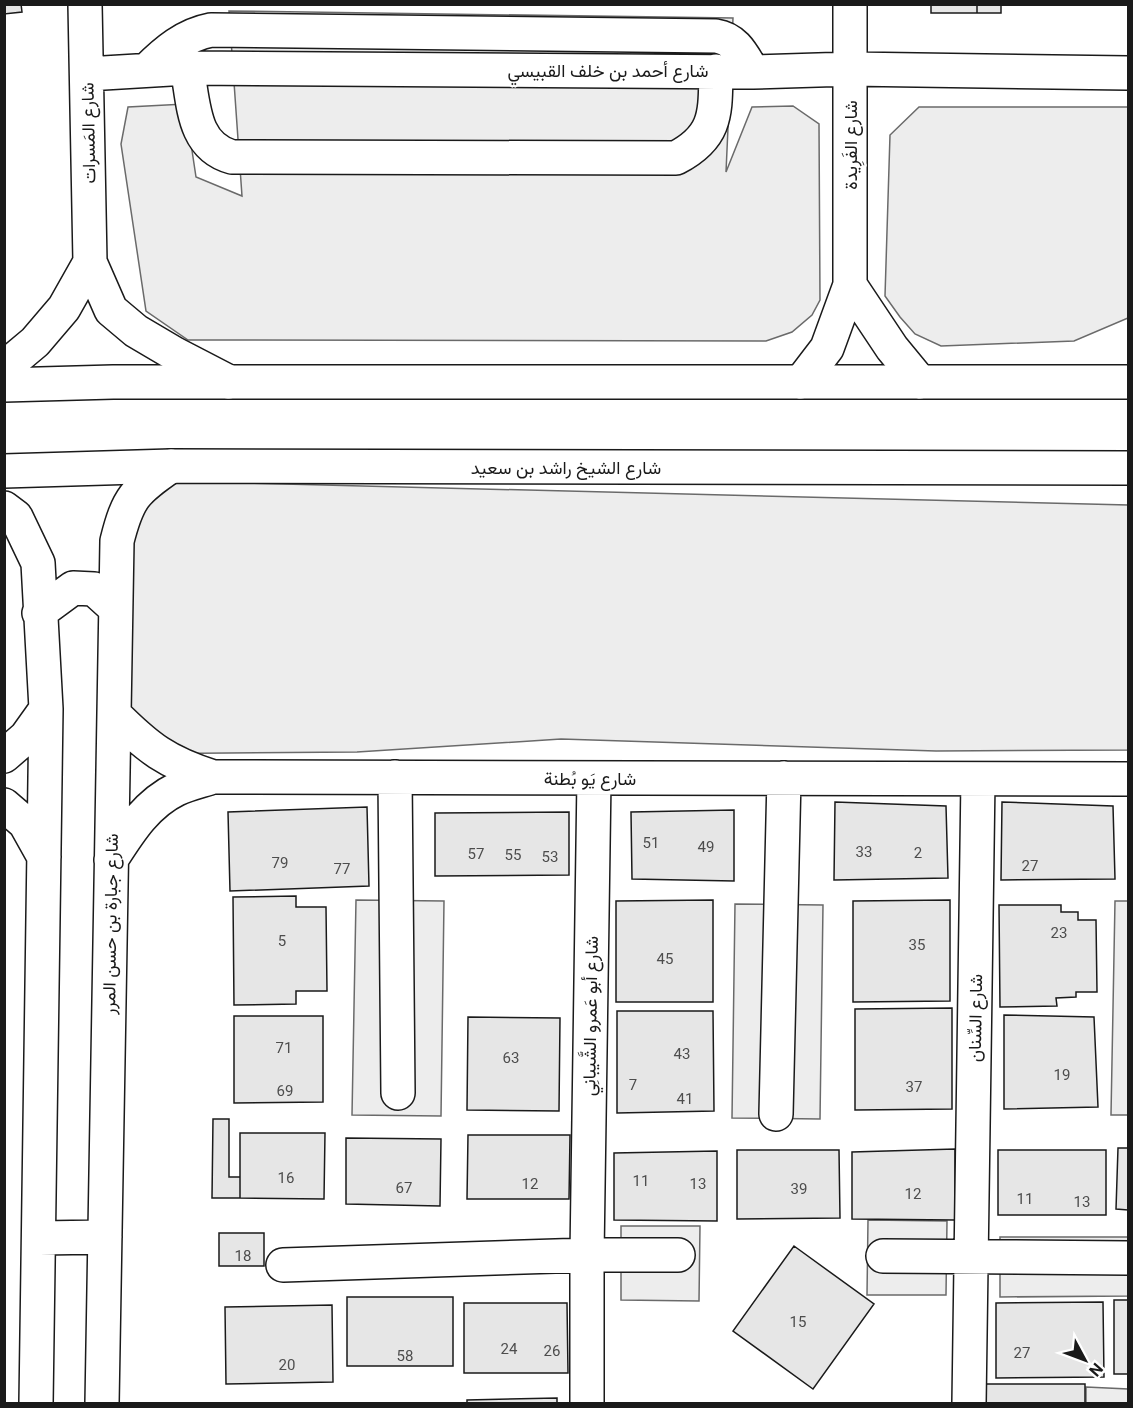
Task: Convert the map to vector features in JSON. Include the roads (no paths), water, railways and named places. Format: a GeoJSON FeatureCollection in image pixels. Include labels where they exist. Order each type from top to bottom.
{"type":"FeatureCollection","features":[{"type":"Feature","properties":{"kind":"street","name":"شارع المَسرات"},"geometry":{"type":"LineString","coordinates":[[85,4],[90,262],[111,310],[136,331],[229,382]]}},
{"type":"Feature","properties":{"kind":"street","name":"شارع الفَرِيدة"},"geometry":{"type":"LineString","coordinates":[[801,382],[827,348],[850,285],[850,4]]}},
{"type":"Feature","properties":{"kind":"street"},"geometry":{"type":"LineString","coordinates":[[147,69],[183,40],[195,33],[211,30],[716,36],[724,37],[735,44],[753,72]]}},
{"type":"Feature","properties":{"kind":"street","name":"شارع أحمد بن خلف القبيسي"},"geometry":{"type":"LineString","coordinates":[[87,74],[187,68],[753,72],[850,69],[1128,73]]}},
{"type":"Feature","properties":{"kind":"street"},"geometry":{"type":"LineString","coordinates":[[187,68],[197,124],[202,135],[211,147],[224,154],[244,157],[676,158],[691,150],[705,135],[715,116],[716,71]]}},
{"type":"Feature","properties":{"kind":"street"},"geometry":{"type":"LineString","coordinates":[[4,368],[35,342],[64,308],[90,262]]}},
{"type":"Feature","properties":{"kind":"street"},"geometry":{"type":"LineString","coordinates":[[850,285],[892,348],[920,382]]}},
{"type":"Feature","properties":{"kind":"street"},"geometry":{"type":"LineString","coordinates":[[4,386],[113,382],[1128,382]]}},
{"type":"Feature","properties":{"kind":"street","name":"شارع الشيخ راشد بن سعيد"},"geometry":{"type":"LineString","coordinates":[[4,471],[171,466],[1128,468]]}},
{"type":"Feature","properties":{"kind":"street","name":"شارع جبارة بن حسن المرر"},"geometry":{"type":"LineString","coordinates":[[102,1404],[117,541],[125,510],[142,486],[171,466]]}},
{"type":"Feature","properties":{"kind":"street"},"geometry":{"type":"LineString","coordinates":[[4,508],[16,517],[38,563],[46,709],[36,1404]]}},
{"type":"Feature","properties":{"kind":"street"},"geometry":{"type":"LineString","coordinates":[[39,613],[73,588],[94,590],[115,608]]}},
{"type":"Feature","properties":{"kind":"street"},"geometry":{"type":"LineString","coordinates":[[4,756],[26,737],[46,709]]}},
{"type":"Feature","properties":{"kind":"street","name":"شارع يَو بُطنة"},"geometry":{"type":"LineString","coordinates":[[114,714],[159,755],[184,768],[213,777],[1128,779]]}},
{"type":"Feature","properties":{"kind":"street","name":"شارع يَو بُطنة"},"geometry":{"type":"LineString","coordinates":[[111,860],[134,825],[155,803],[178,789],[213,777]]}},
{"type":"Feature","properties":{"kind":"street"},"geometry":{"type":"LineString","coordinates":[[395,777],[398,1093]]}},
{"type":"Feature","properties":{"kind":"street","name":"شارع أبو عَمرو الشَّيبانِي"},"geometry":{"type":"LineString","coordinates":[[587,1404],[594,778]]}},
{"type":"Feature","properties":{"kind":"street"},"geometry":{"type":"LineString","coordinates":[[776,1114],[784,778]]}},
{"type":"Feature","properties":{"kind":"street","name":"شارع السِّنان"},"geometry":{"type":"LineString","coordinates":[[969,1404],[978,779]]}},
{"type":"Feature","properties":{"kind":"street"},"geometry":{"type":"LineString","coordinates":[[4,805],[26,823],[44,857]]}},
{"type":"Feature","properties":{"kind":"street"},"geometry":{"type":"LineString","coordinates":[[39,1238],[105,1237]]}},
{"type":"Feature","properties":{"kind":"street"},"geometry":{"type":"LineString","coordinates":[[283,1265],[587,1255],[678,1255]]}},
{"type":"Feature","properties":{"kind":"street"},"geometry":{"type":"LineString","coordinates":[[883,1256],[1128,1258]]}}]}
